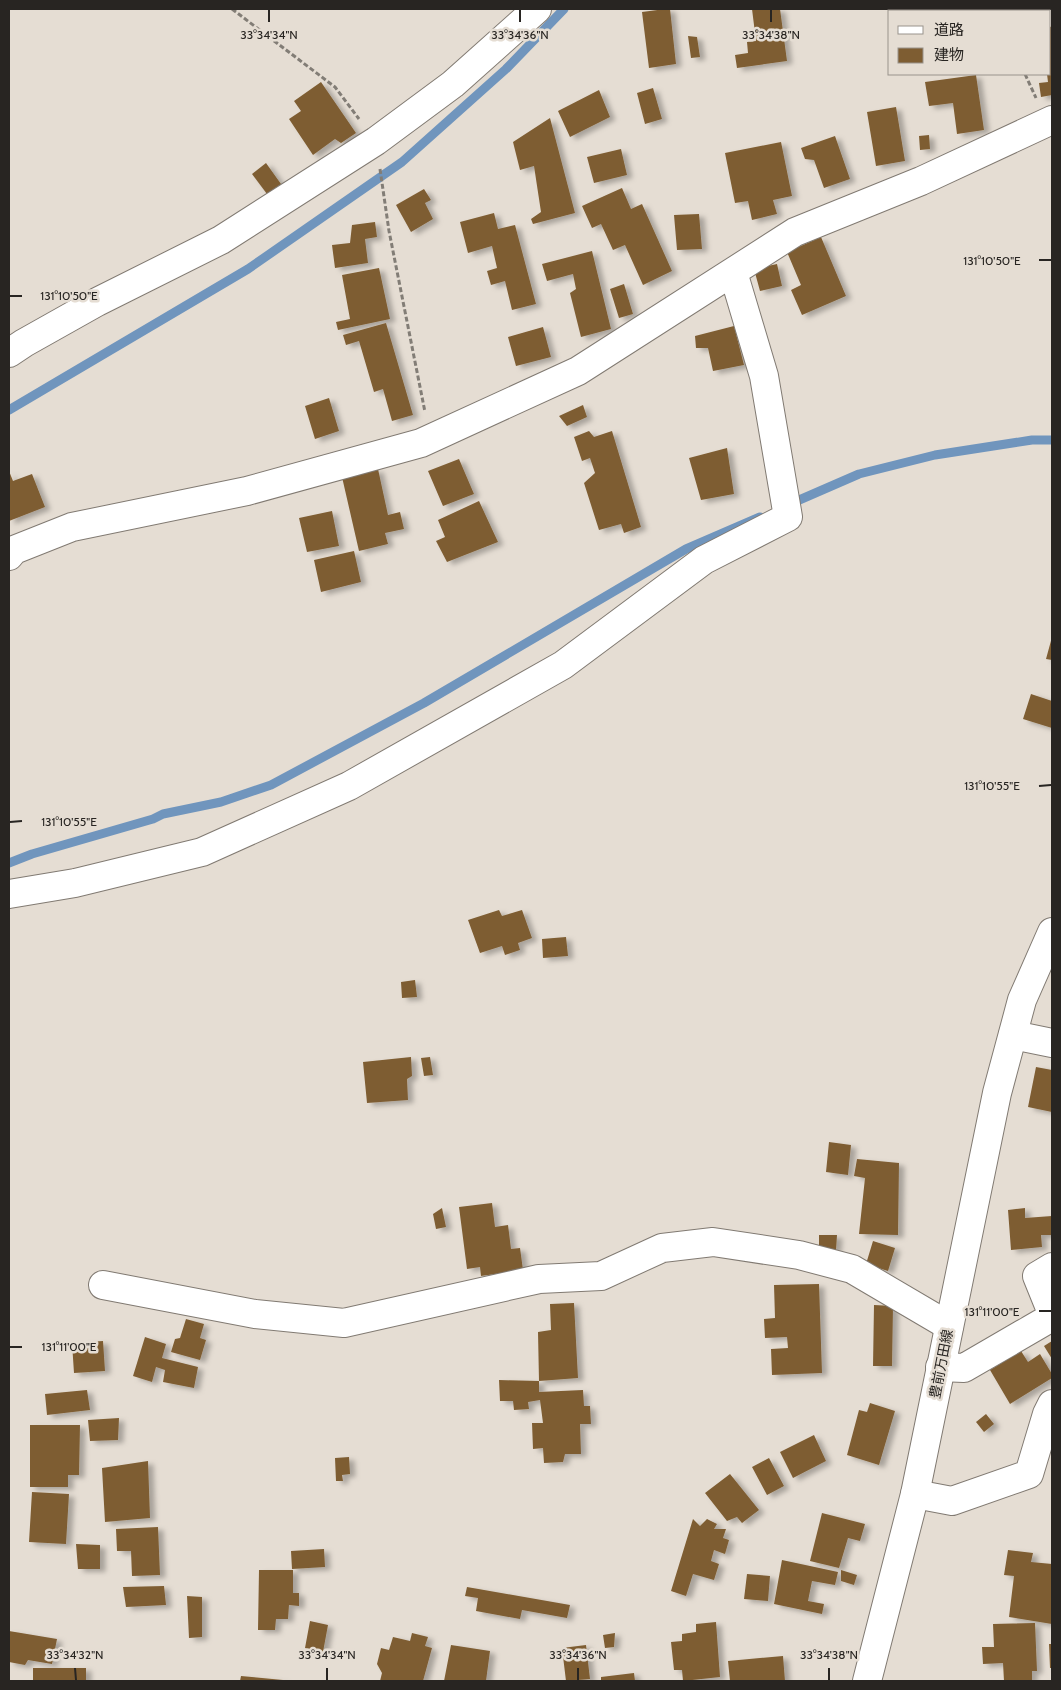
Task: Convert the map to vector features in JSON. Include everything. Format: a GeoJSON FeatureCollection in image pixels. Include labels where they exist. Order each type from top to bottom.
{"type":"FeatureCollection","features":[{"type":"Feature","properties":{"kind":"street"},"geometry":{"type":"LineString","coordinates":[[9,353],[97,302],[221,240],[376,141],[453,84],[537,9]]}},
{"type":"Feature","properties":{"kind":"street"},"geometry":{"type":"LineString","coordinates":[[9,556],[14,550],[72,527],[247,491],[421,443],[578,371],[795,232],[921,181],[1052,120]]}},
{"type":"Feature","properties":{"kind":"street"},"geometry":{"type":"LineString","coordinates":[[9,894],[75,883],[202,852],[349,786],[563,665],[704,560],[788,517],[764,376],[733,272]]}},
{"type":"Feature","properties":{"kind":"street","name":"豊前万田線"},"geometry":{"type":"LineString","coordinates":[[867,1681],[915,1494],[998,1094],[1022,1000],[1052,932]]}},
{"type":"Feature","properties":{"kind":"street"},"geometry":{"type":"LineString","coordinates":[[1013,1035],[1052,1043]]}},
{"type":"Feature","properties":{"kind":"street"},"geometry":{"type":"LineString","coordinates":[[103,1285],[255,1314],[344,1323],[539,1279],[601,1276],[662,1248],[713,1242],[799,1256],[852,1269],[949,1326]]}},
{"type":"Feature","properties":{"kind":"street"},"geometry":{"type":"LineString","coordinates":[[1052,1267],[1037,1276],[1052,1313]]}},
{"type":"Feature","properties":{"kind":"street"},"geometry":{"type":"LineString","coordinates":[[940,1367],[964,1368],[1052,1317]]}},
{"type":"Feature","properties":{"kind":"street"},"geometry":{"type":"LineString","coordinates":[[915,1494],[952,1501],[1029,1474],[1047,1414],[1052,1404]]}},
{"type":"Feature","properties":{"kind":"path"},"geometry":{"type":"LineString","coordinates":[[232,9],[336,87],[376,141],[389,231],[428,430],[421,443]]}},
{"type":"Feature","properties":{"kind":"building"},"geometry":{"type":"Polygon","coordinates":[[[670,9],[676,64],[649,68],[642,12],[670,9]]]}},
{"type":"Feature","properties":{"kind":"building"},"geometry":{"type":"Polygon","coordinates":[[[752,9],[780,9],[787,61],[737,68],[735,55],[748,53],[747,42],[756,41],[752,9]]]}},
{"type":"Feature","properties":{"kind":"building"},"geometry":{"type":"Polygon","coordinates":[[[945,9],[978,9],[978,10],[945,9]]]}},
{"type":"Feature","properties":{"kind":"building"},"geometry":{"type":"Polygon","coordinates":[[[1051,26],[1052,95],[1041,97],[1039,83],[1048,82],[1047,75],[1051,75],[1051,26]]]}},
{"type":"Feature","properties":{"kind":"building"},"geometry":{"type":"Polygon","coordinates":[[[688,36],[697,37],[700,57],[691,58],[688,36]]]}},
{"type":"Feature","properties":{"kind":"building"},"geometry":{"type":"Polygon","coordinates":[[[976,75],[984,130],[957,134],[953,103],[929,106],[925,82],[976,75]]]}},
{"type":"Feature","properties":{"kind":"building"},"geometry":{"type":"Polygon","coordinates":[[[321,82],[356,133],[341,143],[335,139],[313,155],[289,119],[301,111],[294,101],[321,82]]]}},
{"type":"Feature","properties":{"kind":"building"},"geometry":{"type":"Polygon","coordinates":[[[653,88],[662,119],[645,124],[637,93],[653,88]]]}},
{"type":"Feature","properties":{"kind":"building"},"geometry":{"type":"Polygon","coordinates":[[[599,90],[610,117],[570,137],[558,111],[599,90]]]}},
{"type":"Feature","properties":{"kind":"building"},"geometry":{"type":"Polygon","coordinates":[[[896,107],[905,161],[876,166],[867,112],[896,107]]]}},
{"type":"Feature","properties":{"kind":"building"},"geometry":{"type":"Polygon","coordinates":[[[550,118],[575,213],[533,224],[531,219],[541,212],[534,166],[520,170],[513,142],[550,118]]]}},
{"type":"Feature","properties":{"kind":"building"},"geometry":{"type":"Polygon","coordinates":[[[929,135],[930,149],[920,150],[919,136],[929,135]]]}},
{"type":"Feature","properties":{"kind":"building"},"geometry":{"type":"Polygon","coordinates":[[[835,136],[850,179],[824,188],[814,160],[805,159],[801,148],[835,136]]]}},
{"type":"Feature","properties":{"kind":"building"},"geometry":{"type":"Polygon","coordinates":[[[781,142],[792,196],[773,200],[777,214],[752,220],[748,201],[735,203],[725,153],[781,142]]]}},
{"type":"Feature","properties":{"kind":"building"},"geometry":{"type":"Polygon","coordinates":[[[621,149],[627,175],[594,183],[587,157],[621,149]]]}},
{"type":"Feature","properties":{"kind":"building"},"geometry":{"type":"Polygon","coordinates":[[[266,163],[281,184],[267,194],[252,174],[266,163]]]}},
{"type":"Feature","properties":{"kind":"building"},"geometry":{"type":"Polygon","coordinates":[[[622,188],[631,209],[642,204],[672,271],[643,285],[625,245],[613,250],[601,224],[592,228],[582,206],[622,188]]]}},
{"type":"Feature","properties":{"kind":"building"},"geometry":{"type":"Polygon","coordinates":[[[424,189],[431,200],[425,203],[433,219],[411,232],[396,205],[424,189]]]}},
{"type":"Feature","properties":{"kind":"building"},"geometry":{"type":"Polygon","coordinates":[[[494,213],[498,229],[515,225],[536,304],[512,310],[505,281],[491,285],[487,271],[497,268],[492,246],[468,253],[460,222],[494,213]]]}},
{"type":"Feature","properties":{"kind":"building"},"geometry":{"type":"Polygon","coordinates":[[[699,214],[702,249],[677,250],[674,215],[699,214]]]}},
{"type":"Feature","properties":{"kind":"building"},"geometry":{"type":"Polygon","coordinates":[[[375,222],[377,237],[365,239],[368,263],[335,268],[332,245],[350,243],[352,225],[375,222]]]}},
{"type":"Feature","properties":{"kind":"building"},"geometry":{"type":"Polygon","coordinates":[[[821,237],[846,296],[802,315],[791,290],[801,285],[787,252],[821,237]]]}},
{"type":"Feature","properties":{"kind":"building"},"geometry":{"type":"Polygon","coordinates":[[[592,251],[611,329],[581,337],[570,293],[576,289],[573,274],[547,281],[542,264],[592,251]]]}},
{"type":"Feature","properties":{"kind":"building"},"geometry":{"type":"Polygon","coordinates":[[[777,264],[782,286],[760,291],[754,269],[777,264]]]}},
{"type":"Feature","properties":{"kind":"building"},"geometry":{"type":"Polygon","coordinates":[[[379,268],[390,319],[338,330],[336,322],[350,319],[342,275],[379,268]]]}},
{"type":"Feature","properties":{"kind":"building"},"geometry":{"type":"Polygon","coordinates":[[[624,284],[633,314],[619,318],[610,289],[624,284]]]}},
{"type":"Feature","properties":{"kind":"building"},"geometry":{"type":"Polygon","coordinates":[[[386,323],[413,415],[392,421],[383,389],[374,392],[359,341],[346,345],[343,335],[386,323]]]}},
{"type":"Feature","properties":{"kind":"building"},"geometry":{"type":"Polygon","coordinates":[[[734,326],[744,365],[713,371],[708,348],[696,348],[695,336],[734,326]]]}},
{"type":"Feature","properties":{"kind":"building"},"geometry":{"type":"Polygon","coordinates":[[[543,327],[551,357],[516,366],[508,337],[543,327]]]}},
{"type":"Feature","properties":{"kind":"building"},"geometry":{"type":"Polygon","coordinates":[[[329,398],[339,431],[315,439],[305,406],[329,398]]]}},
{"type":"Feature","properties":{"kind":"building"},"geometry":{"type":"Polygon","coordinates":[[[583,405],[587,417],[567,426],[559,416],[583,405]]]}},
{"type":"Feature","properties":{"kind":"building"},"geometry":{"type":"Polygon","coordinates":[[[589,431],[594,437],[612,431],[641,527],[624,533],[621,524],[599,530],[584,483],[595,473],[590,458],[582,461],[574,437],[589,431]]]}},
{"type":"Feature","properties":{"kind":"building"},"geometry":{"type":"Polygon","coordinates":[[[727,448],[734,494],[701,500],[689,458],[727,448]]]}},
{"type":"Feature","properties":{"kind":"building"},"geometry":{"type":"Polygon","coordinates":[[[459,459],[474,494],[443,506],[428,471],[459,459]]]}},
{"type":"Feature","properties":{"kind":"building"},"geometry":{"type":"Polygon","coordinates":[[[378,469],[388,515],[400,512],[404,529],[385,533],[388,544],[359,551],[342,477],[378,469]]]}},
{"type":"Feature","properties":{"kind":"building"},"geometry":{"type":"Polygon","coordinates":[[[9,471],[13,481],[32,474],[45,507],[9,521],[9,471]]]}},
{"type":"Feature","properties":{"kind":"building"},"geometry":{"type":"Polygon","coordinates":[[[479,501],[498,542],[447,562],[436,541],[445,537],[438,520],[479,501]]]}},
{"type":"Feature","properties":{"kind":"building"},"geometry":{"type":"Polygon","coordinates":[[[332,511],[339,546],[307,552],[299,518],[332,511]]]}},
{"type":"Feature","properties":{"kind":"building"},"geometry":{"type":"Polygon","coordinates":[[[354,551],[361,582],[321,592],[314,560],[354,551]]]}},
{"type":"Feature","properties":{"kind":"building"},"geometry":{"type":"Polygon","coordinates":[[[1052,637],[1052,660],[1046,659],[1052,637]]]}},
{"type":"Feature","properties":{"kind":"building"},"geometry":{"type":"Polygon","coordinates":[[[1031,694],[1052,701],[1052,728],[1023,719],[1031,694]]]}},
{"type":"Feature","properties":{"kind":"building"},"geometry":{"type":"Polygon","coordinates":[[[499,910],[502,916],[522,910],[532,938],[518,943],[520,950],[505,955],[502,946],[480,953],[468,920],[499,910]]]}},
{"type":"Feature","properties":{"kind":"building"},"geometry":{"type":"Polygon","coordinates":[[[566,937],[568,956],[543,958],[542,939],[566,937]]]}},
{"type":"Feature","properties":{"kind":"building"},"geometry":{"type":"Polygon","coordinates":[[[415,980],[417,997],[402,998],[401,982],[415,980]]]}},
{"type":"Feature","properties":{"kind":"building"},"geometry":{"type":"Polygon","coordinates":[[[411,1057],[412,1076],[407,1079],[408,1100],[367,1103],[363,1062],[411,1057]]]}},
{"type":"Feature","properties":{"kind":"building"},"geometry":{"type":"Polygon","coordinates":[[[430,1057],[433,1075],[424,1076],[421,1058],[430,1057]]]}},
{"type":"Feature","properties":{"kind":"building"},"geometry":{"type":"Polygon","coordinates":[[[1036,1067],[1052,1070],[1052,1112],[1028,1107],[1036,1067]]]}},
{"type":"Feature","properties":{"kind":"building"},"geometry":{"type":"Polygon","coordinates":[[[829,1142],[851,1145],[848,1175],[826,1172],[829,1142]]]}},
{"type":"Feature","properties":{"kind":"building"},"geometry":{"type":"Polygon","coordinates":[[[857,1159],[899,1163],[898,1235],[859,1234],[865,1178],[854,1176],[857,1159]]]}},
{"type":"Feature","properties":{"kind":"building"},"geometry":{"type":"Polygon","coordinates":[[[492,1203],[495,1227],[508,1225],[511,1249],[520,1248],[523,1270],[481,1276],[480,1267],[467,1269],[459,1207],[492,1203]]]}},
{"type":"Feature","properties":{"kind":"building"},"geometry":{"type":"Polygon","coordinates":[[[442,1208],[446,1227],[436,1229],[433,1214],[442,1208]]]}},
{"type":"Feature","properties":{"kind":"building"},"geometry":{"type":"Polygon","coordinates":[[[1025,1208],[1025,1218],[1052,1216],[1052,1235],[1041,1235],[1042,1247],[1011,1250],[1008,1210],[1025,1208]]]}},
{"type":"Feature","properties":{"kind":"building"},"geometry":{"type":"Polygon","coordinates":[[[819,1235],[837,1235],[836,1250],[819,1250],[819,1235]]]}},
{"type":"Feature","properties":{"kind":"building"},"geometry":{"type":"Polygon","coordinates":[[[873,1241],[895,1248],[888,1271],[866,1264],[873,1241]]]}},
{"type":"Feature","properties":{"kind":"building"},"geometry":{"type":"Polygon","coordinates":[[[819,1284],[822,1373],[772,1375],[771,1349],[788,1348],[787,1337],[765,1338],[764,1319],[775,1318],[774,1285],[819,1284]]]}},
{"type":"Feature","properties":{"kind":"building"},"geometry":{"type":"Polygon","coordinates":[[[574,1303],[578,1378],[539,1381],[538,1332],[551,1330],[550,1304],[574,1303]]]}},
{"type":"Feature","properties":{"kind":"building"},"geometry":{"type":"Polygon","coordinates":[[[874,1305],[893,1306],[892,1366],[873,1366],[874,1305]]]}},
{"type":"Feature","properties":{"kind":"building"},"geometry":{"type":"Polygon","coordinates":[[[186,1319],[204,1324],[200,1338],[206,1340],[200,1360],[171,1352],[175,1339],[180,1338],[186,1319]]]}},
{"type":"Feature","properties":{"kind":"building"},"geometry":{"type":"Polygon","coordinates":[[[145,1337],[166,1344],[162,1358],[198,1367],[194,1388],[163,1382],[165,1370],[156,1367],[152,1382],[133,1376],[145,1337]]]}},
{"type":"Feature","properties":{"kind":"building"},"geometry":{"type":"Polygon","coordinates":[[[103,1341],[105,1371],[74,1373],[72,1343],[103,1341]]]}},
{"type":"Feature","properties":{"kind":"building"},"geometry":{"type":"Polygon","coordinates":[[[1052,1341],[1052,1359],[1044,1346],[1052,1341]]]}},
{"type":"Feature","properties":{"kind":"building"},"geometry":{"type":"Polygon","coordinates":[[[1021,1351],[1028,1362],[1040,1354],[1052,1374],[1052,1378],[1010,1404],[990,1370],[1021,1351]]]}},
{"type":"Feature","properties":{"kind":"building"},"geometry":{"type":"Polygon","coordinates":[[[499,1380],[539,1381],[539,1392],[583,1390],[584,1406],[590,1406],[591,1424],[580,1424],[581,1454],[565,1454],[563,1462],[544,1463],[543,1448],[533,1449],[532,1423],[543,1423],[540,1400],[528,1402],[529,1409],[514,1410],[513,1401],[500,1401],[499,1380]]]}},
{"type":"Feature","properties":{"kind":"building"},"geometry":{"type":"Polygon","coordinates":[[[87,1390],[90,1410],[47,1415],[45,1394],[87,1390]]]}},
{"type":"Feature","properties":{"kind":"building"},"geometry":{"type":"Polygon","coordinates":[[[870,1403],[895,1411],[879,1465],[847,1455],[859,1410],[867,1412],[870,1403]]]}},
{"type":"Feature","properties":{"kind":"building"},"geometry":{"type":"Polygon","coordinates":[[[986,1414],[994,1424],[984,1432],[976,1422],[986,1414]]]}},
{"type":"Feature","properties":{"kind":"building"},"geometry":{"type":"Polygon","coordinates":[[[119,1418],[118,1440],[90,1441],[88,1420],[119,1418]]]}},
{"type":"Feature","properties":{"kind":"building"},"geometry":{"type":"Polygon","coordinates":[[[30,1425],[80,1425],[79,1475],[68,1475],[68,1487],[30,1487],[30,1425]]]}},
{"type":"Feature","properties":{"kind":"building"},"geometry":{"type":"Polygon","coordinates":[[[814,1435],[826,1461],[793,1478],[780,1452],[814,1435]]]}},
{"type":"Feature","properties":{"kind":"building"},"geometry":{"type":"Polygon","coordinates":[[[349,1457],[350,1474],[342,1475],[343,1481],[336,1481],[335,1458],[349,1457]]]}},
{"type":"Feature","properties":{"kind":"building"},"geometry":{"type":"Polygon","coordinates":[[[769,1458],[784,1486],[767,1495],[752,1467],[769,1458]]]}},
{"type":"Feature","properties":{"kind":"building"},"geometry":{"type":"Polygon","coordinates":[[[148,1461],[150,1518],[105,1522],[102,1468],[148,1461]]]}},
{"type":"Feature","properties":{"kind":"building"},"geometry":{"type":"Polygon","coordinates":[[[730,1474],[759,1510],[742,1523],[737,1517],[727,1521],[705,1493],[730,1474]]]}},
{"type":"Feature","properties":{"kind":"building"},"geometry":{"type":"Polygon","coordinates":[[[32,1492],[69,1494],[66,1544],[29,1542],[32,1492]]]}},
{"type":"Feature","properties":{"kind":"building"},"geometry":{"type":"Polygon","coordinates":[[[822,1513],[865,1524],[860,1541],[848,1538],[839,1568],[810,1561],[822,1513]]]}},
{"type":"Feature","properties":{"kind":"building"},"geometry":{"type":"Polygon","coordinates":[[[693,1519],[700,1526],[707,1519],[717,1524],[714,1529],[726,1529],[723,1538],[729,1540],[725,1554],[714,1550],[711,1561],[719,1564],[714,1580],[693,1574],[686,1596],[671,1591],[693,1519]]]}},
{"type":"Feature","properties":{"kind":"building"},"geometry":{"type":"Polygon","coordinates":[[[158,1527],[160,1575],[132,1576],[131,1551],[117,1551],[116,1529],[158,1527]]]}},
{"type":"Feature","properties":{"kind":"building"},"geometry":{"type":"Polygon","coordinates":[[[76,1544],[100,1545],[100,1569],[78,1569],[76,1544]]]}},
{"type":"Feature","properties":{"kind":"building"},"geometry":{"type":"Polygon","coordinates":[[[324,1549],[325,1567],[292,1569],[291,1551],[324,1549]]]}},
{"type":"Feature","properties":{"kind":"building"},"geometry":{"type":"Polygon","coordinates":[[[1008,1550],[1033,1553],[1031,1562],[1052,1564],[1052,1624],[1009,1617],[1014,1576],[1004,1575],[1008,1550]]]}},
{"type":"Feature","properties":{"kind":"building"},"geometry":{"type":"Polygon","coordinates":[[[782,1560],[838,1572],[835,1585],[812,1581],[808,1601],[824,1604],[822,1614],[774,1604],[782,1560]]]}},
{"type":"Feature","properties":{"kind":"building"},"geometry":{"type":"Polygon","coordinates":[[[259,1570],[293,1570],[293,1593],[299,1593],[299,1606],[289,1605],[288,1619],[276,1619],[275,1630],[258,1630],[259,1570]]]}},
{"type":"Feature","properties":{"kind":"building"},"geometry":{"type":"Polygon","coordinates":[[[841,1570],[857,1575],[854,1585],[841,1581],[841,1570]]]}},
{"type":"Feature","properties":{"kind":"building"},"geometry":{"type":"Polygon","coordinates":[[[747,1574],[770,1576],[768,1601],[744,1599],[747,1574]]]}},
{"type":"Feature","properties":{"kind":"building"},"geometry":{"type":"Polygon","coordinates":[[[164,1586],[166,1605],[126,1607],[123,1587],[164,1586]]]}},
{"type":"Feature","properties":{"kind":"building"},"geometry":{"type":"Polygon","coordinates":[[[467,1587],[570,1605],[567,1618],[522,1610],[520,1619],[476,1611],[478,1598],[465,1596],[467,1587]]]}},
{"type":"Feature","properties":{"kind":"building"},"geometry":{"type":"Polygon","coordinates":[[[187,1596],[202,1597],[202,1637],[189,1638],[187,1596]]]}},
{"type":"Feature","properties":{"kind":"building"},"geometry":{"type":"Polygon","coordinates":[[[310,1621],[328,1625],[323,1652],[305,1648],[310,1621]]]}},
{"type":"Feature","properties":{"kind":"building"},"geometry":{"type":"Polygon","coordinates":[[[716,1622],[720,1677],[683,1681],[682,1670],[674,1670],[671,1642],[682,1641],[682,1634],[696,1632],[696,1624],[716,1622]]]}},
{"type":"Feature","properties":{"kind":"building"},"geometry":{"type":"Polygon","coordinates":[[[1035,1623],[1037,1671],[1032,1671],[1032,1681],[1004,1681],[1003,1663],[983,1664],[982,1647],[994,1647],[993,1624],[1035,1623]]]}},
{"type":"Feature","properties":{"kind":"building"},"geometry":{"type":"Polygon","coordinates":[[[9,1631],[57,1639],[52,1664],[28,1660],[25,1665],[9,1662],[9,1631]]]}},
{"type":"Feature","properties":{"kind":"building"},"geometry":{"type":"Polygon","coordinates":[[[412,1633],[428,1637],[425,1646],[432,1648],[423,1681],[380,1681],[382,1673],[377,1664],[381,1648],[389,1650],[393,1637],[410,1641],[412,1633]]]}},
{"type":"Feature","properties":{"kind":"building"},"geometry":{"type":"Polygon","coordinates":[[[615,1633],[614,1647],[605,1648],[603,1635],[615,1633]]]}},
{"type":"Feature","properties":{"kind":"building"},"geometry":{"type":"Polygon","coordinates":[[[1049,1644],[1052,1644],[1052,1668],[1050,1668],[1049,1644]]]}},
{"type":"Feature","properties":{"kind":"building"},"geometry":{"type":"Polygon","coordinates":[[[451,1645],[490,1651],[486,1681],[444,1681],[451,1645]]]}},
{"type":"Feature","properties":{"kind":"building"},"geometry":{"type":"Polygon","coordinates":[[[586,1645],[590,1679],[566,1681],[562,1648],[586,1645]]]}},
{"type":"Feature","properties":{"kind":"building"},"geometry":{"type":"Polygon","coordinates":[[[783,1656],[785,1681],[730,1681],[728,1661],[783,1656]]]}},
{"type":"Feature","properties":{"kind":"building"},"geometry":{"type":"Polygon","coordinates":[[[33,1668],[86,1668],[86,1681],[33,1681],[33,1668]]]}},
{"type":"Feature","properties":{"kind":"building"},"geometry":{"type":"Polygon","coordinates":[[[634,1673],[635,1681],[601,1681],[601,1677],[634,1673]]]}},
{"type":"Feature","properties":{"kind":"building"},"geometry":{"type":"Polygon","coordinates":[[[241,1676],[283,1680],[283,1681],[240,1681],[241,1676]]]}},
{"type":"Feature","properties":{"kind":"waterway"},"geometry":{"type":"LineString","coordinates":[[9,410],[248,269],[402,162],[506,69],[564,9]]}},
{"type":"Feature","properties":{"kind":"waterway"},"geometry":{"type":"LineString","coordinates":[[790,504],[859,474],[935,455],[1032,440],[1052,440]]}},
{"type":"Feature","properties":{"kind":"waterway"},"geometry":{"type":"LineString","coordinates":[[9,863],[32,854],[153,819],[163,814],[221,802],[271,785],[424,703],[686,549],[760,517]]}}]}
